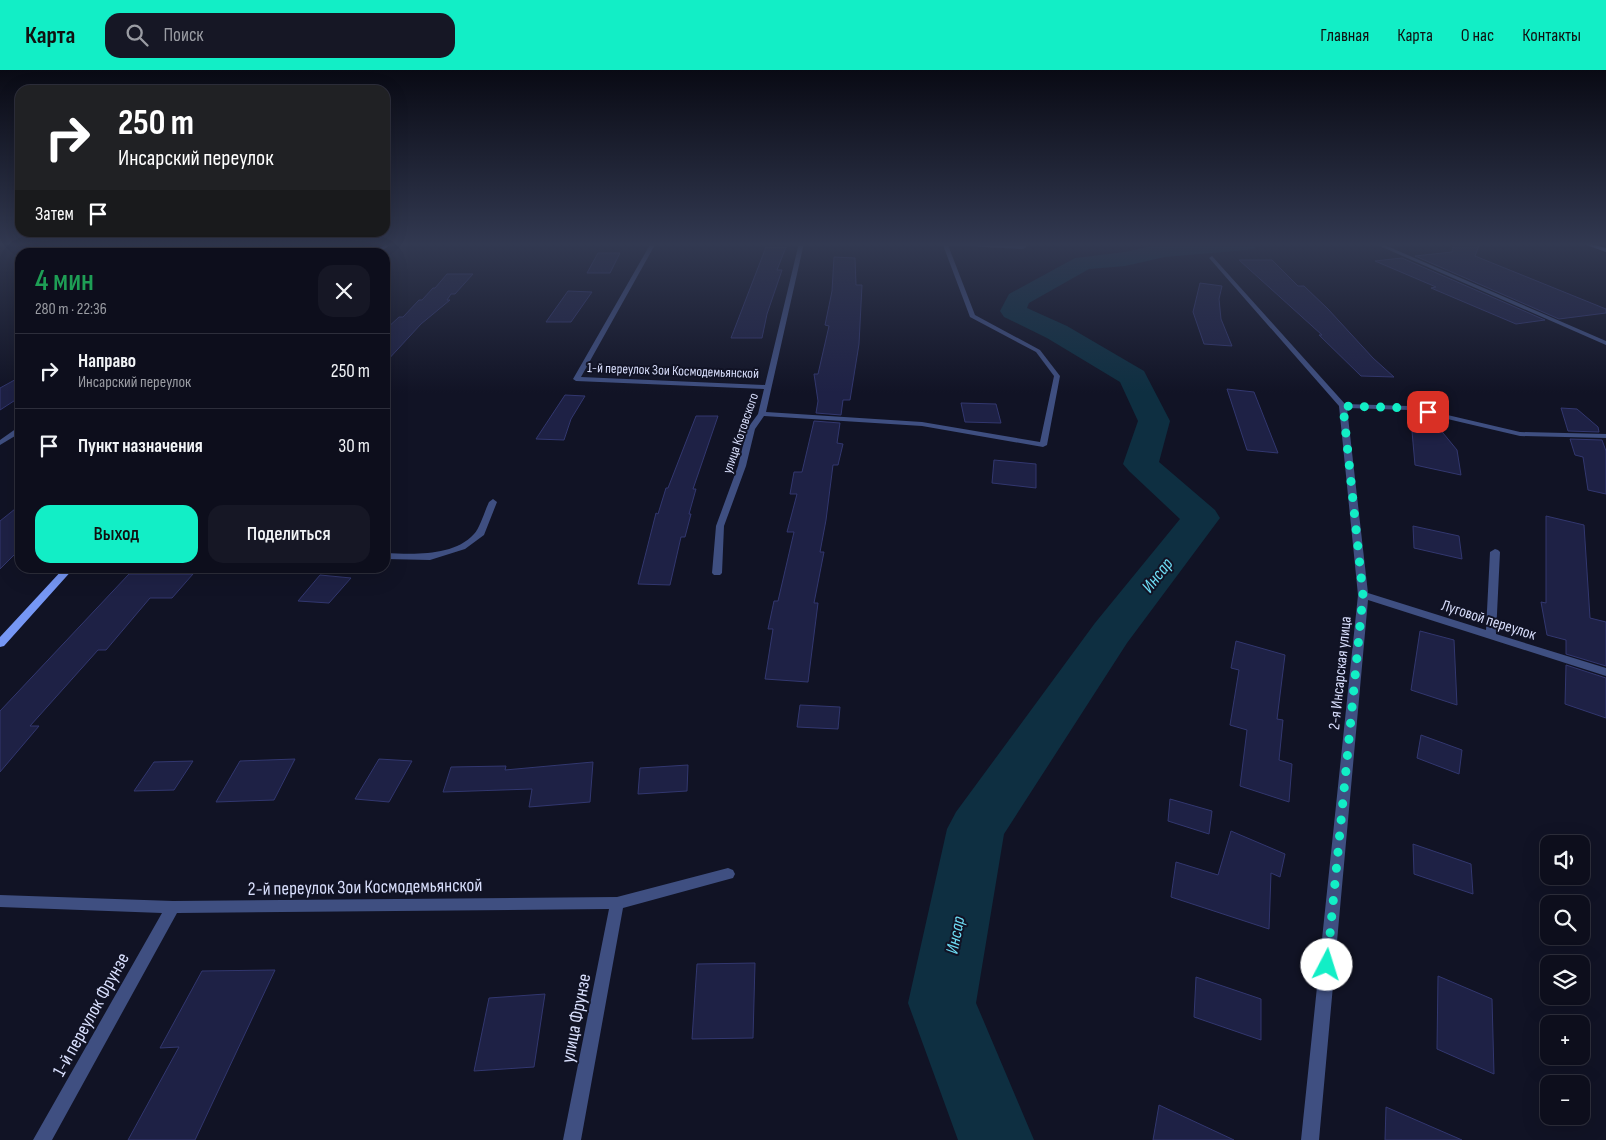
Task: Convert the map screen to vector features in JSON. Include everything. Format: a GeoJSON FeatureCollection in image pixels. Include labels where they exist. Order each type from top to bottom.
{"type":"FeatureCollection","features":[{"type":"Feature","properties":{"kind":"street","name":"1-й переулок Зои Космодемьянской"},"geometry":{"type":"LineString","coordinates":[[625,293],[576,379],[769,386]]}},
{"type":"Feature","properties":{"kind":"street","name":"улица Котовского"},"geometry":{"type":"LineString","coordinates":[[718,573],[720,526],[742,466],[751,429],[762,414],[790,293]]}},
{"type":"Feature","properties":{"kind":"street"},"geometry":{"type":"LineString","coordinates":[[762,414],[922,424],[1043,445],[1057,376],[1038,351],[972,316],[963,293]]}},
{"type":"Feature","properties":{"kind":"street"},"geometry":{"type":"LineString","coordinates":[[1243,293],[1343,406],[1410,408],[1520,434],[1606,436]]}},
{"type":"Feature","properties":{"kind":"street"},"geometry":{"type":"LineString","coordinates":[[1490,293],[1606,343]]}},
{"type":"Feature","properties":{"kind":"street","name":"2-я Инсарская улица"},"geometry":{"type":"LineString","coordinates":[[1310,1140],[1363,595],[1343,406]]}},
{"type":"Feature","properties":{"kind":"street"},"geometry":{"type":"LineString","coordinates":[[0,443],[15,433]]}},
{"type":"Feature","properties":{"kind":"street"},"geometry":{"type":"LineString","coordinates":[[390,556],[430,557],[462,547],[479,535],[493,502]]}},
{"type":"Feature","properties":{"kind":"street"},"geometry":{"type":"LineString","coordinates":[[1491,635],[1495,552]]}},
{"type":"Feature","properties":{"kind":"street"},"geometry":{"type":"LineString","coordinates":[[0,644],[64,573]]}},
{"type":"Feature","properties":{"kind":"street","name":"Луговой переулок"},"geometry":{"type":"LineString","coordinates":[[1363,595],[1606,672]]}},
{"type":"Feature","properties":{"kind":"street","name":"2-й переулок Зои Космодемьянской"},"geometry":{"type":"LineString","coordinates":[[0,901],[173,908],[617,903],[728,874]]}},
{"type":"Feature","properties":{"kind":"street","name":"улица Фрунзе"},"geometry":{"type":"LineString","coordinates":[[572,1140],[617,903]]}},
{"type":"Feature","properties":{"kind":"street","name":"1-й переулок Фрунзе"},"geometry":{"type":"LineString","coordinates":[[42,1140],[173,908]]}},
{"type":"Feature","properties":{"kind":"building"},"geometry":{"type":"Polygon","coordinates":[[[428,293],[456,293],[451,294],[447,300],[450,300],[421,324],[390,358],[390,325],[399,317],[403,317],[419,300],[422,300],[428,293]]]}},
{"type":"Feature","properties":{"kind":"building"},"geometry":{"type":"Polygon","coordinates":[[[567,293],[591,293],[571,322],[546,322],[567,293]]]}},
{"type":"Feature","properties":{"kind":"building"},"geometry":{"type":"Polygon","coordinates":[[[748,293],[774,293],[762,338],[731,338],[748,293]]]}},
{"type":"Feature","properties":{"kind":"building"},"geometry":{"type":"Polygon","coordinates":[[[832,293],[862,293],[859,344],[850,400],[843,400],[841,415],[816,413],[818,401],[814,374],[818,374],[829,326],[825,325],[832,293]]]}},
{"type":"Feature","properties":{"kind":"building"},"geometry":{"type":"Polygon","coordinates":[[[1198,293],[1220,293],[1219,299],[1221,319],[1232,346],[1204,344],[1193,312],[1198,293]]]}},
{"type":"Feature","properties":{"kind":"building"},"geometry":{"type":"Polygon","coordinates":[[[1275,293],[1311,293],[1373,358],[1394,377],[1361,376],[1319,335],[1322,335],[1275,293]]]}},
{"type":"Feature","properties":{"kind":"building"},"geometry":{"type":"Polygon","coordinates":[[[1443,293],[1483,293],[1545,320],[1516,324],[1443,293]]]}},
{"type":"Feature","properties":{"kind":"building"},"geometry":{"type":"Polygon","coordinates":[[[1499,293],[1566,293],[1606,309],[1606,313],[1559,319],[1499,293]]]}},
{"type":"Feature","properties":{"kind":"building"},"geometry":{"type":"Polygon","coordinates":[[[15,380],[15,400],[0,410],[0,388],[15,380]]]}},
{"type":"Feature","properties":{"kind":"building"},"geometry":{"type":"Polygon","coordinates":[[[1227,389],[1254,392],[1278,453],[1247,450],[1227,389]]]}},
{"type":"Feature","properties":{"kind":"building"},"geometry":{"type":"Polygon","coordinates":[[[565,395],[585,396],[571,419],[564,440],[536,439],[565,395]]]}},
{"type":"Feature","properties":{"kind":"building"},"geometry":{"type":"Polygon","coordinates":[[[961,403],[996,404],[1001,423],[965,422],[961,403]]]}},
{"type":"Feature","properties":{"kind":"building"},"geometry":{"type":"Polygon","coordinates":[[[1561,408],[1577,409],[1598,427],[1599,432],[1568,431],[1561,408]]]}},
{"type":"Feature","properties":{"kind":"building"},"geometry":{"type":"Polygon","coordinates":[[[696,416],[718,416],[693,489],[696,489],[689,514],[691,514],[685,537],[681,537],[670,585],[638,584],[656,513],[658,514],[666,488],[668,488],[696,416]]]}},
{"type":"Feature","properties":{"kind":"building"},"geometry":{"type":"Polygon","coordinates":[[[1411,420],[1434,422],[1457,450],[1461,475],[1415,465],[1411,420]]]}},
{"type":"Feature","properties":{"kind":"building"},"geometry":{"type":"Polygon","coordinates":[[[814,421],[840,423],[837,443],[843,444],[838,465],[833,465],[820,552],[824,552],[814,603],[818,603],[808,682],[765,679],[773,629],[768,629],[774,601],[778,601],[794,532],[787,532],[797,494],[790,494],[794,472],[802,472],[814,421]]]}},
{"type":"Feature","properties":{"kind":"building"},"geometry":{"type":"Polygon","coordinates":[[[1570,439],[1602,440],[1606,451],[1606,494],[1588,490],[1583,457],[1575,455],[1570,439]]]}},
{"type":"Feature","properties":{"kind":"building"},"geometry":{"type":"Polygon","coordinates":[[[994,460],[1036,464],[1036,488],[992,483],[994,460]]]}},
{"type":"Feature","properties":{"kind":"building"},"geometry":{"type":"Polygon","coordinates":[[[15,509],[15,554],[0,569],[0,521],[15,509]]]}},
{"type":"Feature","properties":{"kind":"building"},"geometry":{"type":"Polygon","coordinates":[[[1546,516],[1584,525],[1590,618],[1606,622],[1606,666],[1566,654],[1566,640],[1547,635],[1541,602],[1546,603],[1546,516]]]}},
{"type":"Feature","properties":{"kind":"building"},"geometry":{"type":"Polygon","coordinates":[[[1413,526],[1459,536],[1462,559],[1414,548],[1413,526]]]}},
{"type":"Feature","properties":{"kind":"building"},"geometry":{"type":"Polygon","coordinates":[[[129,574],[193,574],[172,598],[150,598],[106,650],[98,650],[30,726],[39,726],[0,772],[0,711],[129,574]]]}},
{"type":"Feature","properties":{"kind":"building"},"geometry":{"type":"Polygon","coordinates":[[[320,575],[351,578],[329,603],[298,601],[320,575]]]}},
{"type":"Feature","properties":{"kind":"building"},"geometry":{"type":"Polygon","coordinates":[[[1420,631],[1454,640],[1457,705],[1411,690],[1420,631]]]}},
{"type":"Feature","properties":{"kind":"building"},"geometry":{"type":"Polygon","coordinates":[[[1236,641],[1285,655],[1277,719],[1283,720],[1279,760],[1292,764],[1289,802],[1240,786],[1247,730],[1230,725],[1239,670],[1231,668],[1236,641]]]}},
{"type":"Feature","properties":{"kind":"building"},"geometry":{"type":"Polygon","coordinates":[[[1566,665],[1606,678],[1606,718],[1565,704],[1566,665]]]}},
{"type":"Feature","properties":{"kind":"building"},"geometry":{"type":"Polygon","coordinates":[[[800,705],[840,707],[838,729],[797,727],[800,705]]]}},
{"type":"Feature","properties":{"kind":"building"},"geometry":{"type":"Polygon","coordinates":[[[1421,735],[1462,750],[1459,774],[1417,758],[1421,735]]]}},
{"type":"Feature","properties":{"kind":"building"},"geometry":{"type":"Polygon","coordinates":[[[295,759],[274,800],[216,802],[240,761],[295,759]]]}},
{"type":"Feature","properties":{"kind":"building"},"geometry":{"type":"Polygon","coordinates":[[[379,759],[412,761],[389,802],[355,799],[379,759]]]}},
{"type":"Feature","properties":{"kind":"building"},"geometry":{"type":"Polygon","coordinates":[[[193,761],[174,790],[134,791],[154,762],[193,761]]]}},
{"type":"Feature","properties":{"kind":"building"},"geometry":{"type":"Polygon","coordinates":[[[593,762],[590,802],[529,807],[532,789],[443,792],[451,767],[506,766],[505,770],[593,762]]]}},
{"type":"Feature","properties":{"kind":"building"},"geometry":{"type":"Polygon","coordinates":[[[688,765],[687,791],[638,794],[640,768],[688,765]]]}},
{"type":"Feature","properties":{"kind":"building"},"geometry":{"type":"Polygon","coordinates":[[[1170,799],[1212,811],[1209,834],[1168,821],[1170,799]]]}},
{"type":"Feature","properties":{"kind":"building"},"geometry":{"type":"Polygon","coordinates":[[[1231,831],[1285,854],[1280,877],[1271,873],[1269,929],[1171,897],[1176,862],[1218,875],[1231,831]]]}},
{"type":"Feature","properties":{"kind":"building"},"geometry":{"type":"Polygon","coordinates":[[[1413,844],[1471,864],[1473,894],[1414,874],[1413,844]]]}},
{"type":"Feature","properties":{"kind":"building"},"geometry":{"type":"Polygon","coordinates":[[[755,963],[753,1038],[692,1039],[697,964],[755,963]]]}},
{"type":"Feature","properties":{"kind":"building"},"geometry":{"type":"Polygon","coordinates":[[[275,970],[195,1140],[128,1140],[179,1047],[160,1048],[202,971],[275,970]]]}},
{"type":"Feature","properties":{"kind":"building"},"geometry":{"type":"Polygon","coordinates":[[[1438,976],[1492,999],[1494,1074],[1437,1049],[1438,976]]]}},
{"type":"Feature","properties":{"kind":"building"},"geometry":{"type":"Polygon","coordinates":[[[1196,977],[1261,999],[1261,1040],[1194,1017],[1196,977]]]}},
{"type":"Feature","properties":{"kind":"building"},"geometry":{"type":"Polygon","coordinates":[[[545,994],[534,1067],[474,1071],[489,998],[545,994]]]}},
{"type":"Feature","properties":{"kind":"building"},"geometry":{"type":"Polygon","coordinates":[[[1159,1105],[1234,1140],[1153,1140],[1159,1105]]]}},
{"type":"Feature","properties":{"kind":"building"},"geometry":{"type":"Polygon","coordinates":[[[1386,1107],[1462,1140],[1385,1140],[1386,1107]]]}},
{"type":"Feature","properties":{"kind":"waterway","name":"Инсар"},"geometry":{"type":"LineString","coordinates":[[996,1140],[942,1003],[976,829],[1111,633],[1201,518],[1141,464],[1154,421],[1133,377],[1057,332],[1013,311],[1018,299],[1029,293]]}},
{"type":"Feature","properties":{"kind":"route"},"geometry":{"type":"LineString","coordinates":[[1327,965],[1363,595],[1343,406],[1410,408],[1428,412]]}}]}
